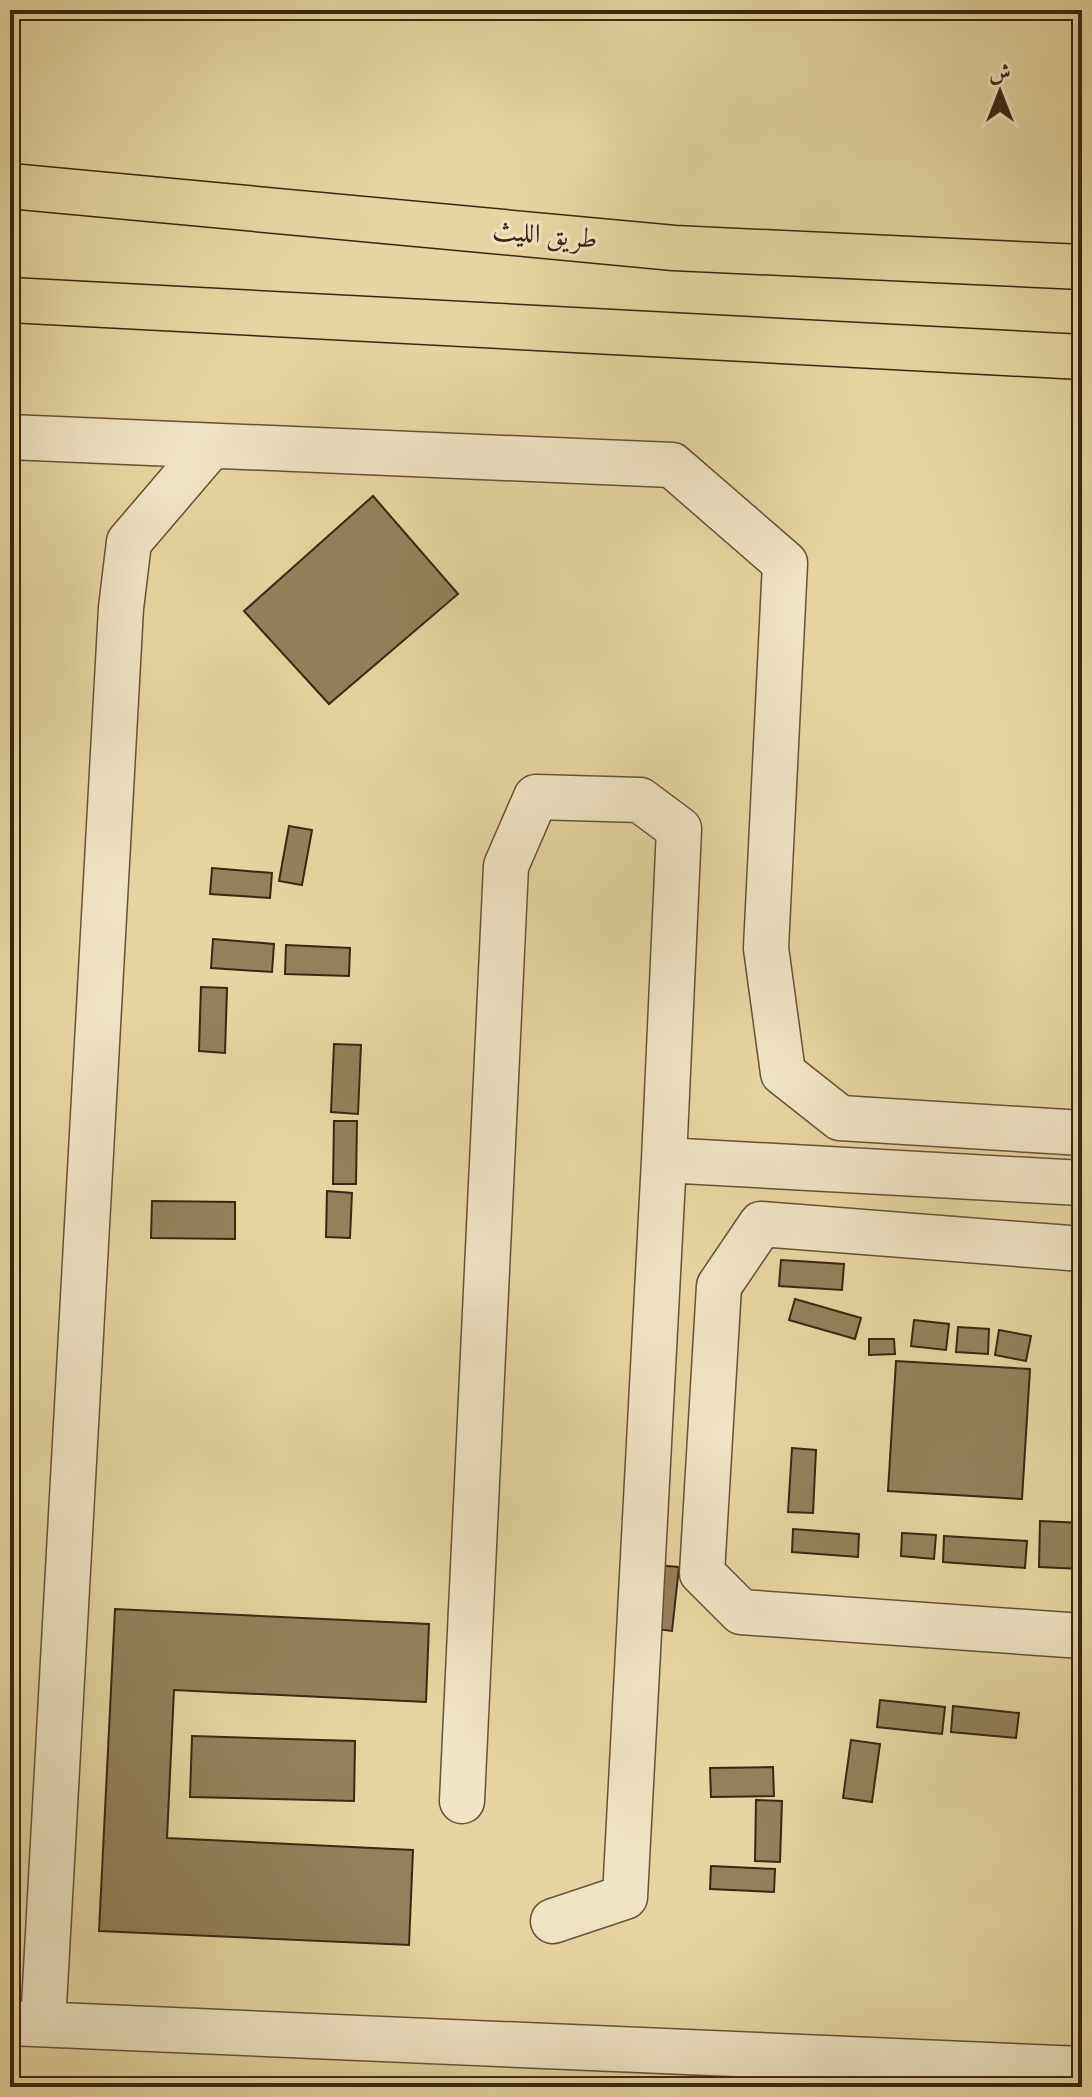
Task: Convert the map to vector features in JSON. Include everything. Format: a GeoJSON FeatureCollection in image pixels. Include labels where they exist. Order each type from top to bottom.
{"type":"FeatureCollection","features":[{"type":"Feature","properties":{"kind":"highway","name":"طريق الليث"},"geometry":{"type":"LineString","coordinates":[[10,186],[674,248],[1082,267]]}},
{"type":"Feature","properties":{"kind":"highway"},"geometry":{"type":"LineString","coordinates":[[10,293],[163,308]]}},
{"type":"Feature","properties":{"kind":"highway"},"geometry":{"type":"LineString","coordinates":[[10,300],[1082,357]]}},
{"type":"Feature","properties":{"kind":"street"},"geometry":{"type":"LineString","coordinates":[[10,437],[672,465],[785,563],[766,948],[783,1073],[840,1118],[1082,1133]]}},
{"type":"Feature","properties":{"kind":"street"},"geometry":{"type":"LineString","coordinates":[[211,446],[129,542],[121,608],[27,2024],[1082,2069]]}},
{"type":"Feature","properties":{"kind":"street"},"geometry":{"type":"LineString","coordinates":[[462,1801],[506,866],[536,797],[640,800],[679,829],[625,1897],[553,1921]]}},
{"type":"Feature","properties":{"kind":"street"},"geometry":{"type":"LineString","coordinates":[[664,1160],[1082,1183]]}},
{"type":"Feature","properties":{"kind":"street"},"geometry":{"type":"LineString","coordinates":[[1082,1249],[761,1224],[719,1286],[702,1573],[741,1612],[1082,1636]]}},
{"type":"Feature","properties":{"kind":"building"},"geometry":{"type":"Polygon","coordinates":[[[373,496],[458,594],[329,704],[244,611],[373,496]]]}},
{"type":"Feature","properties":{"kind":"building"},"geometry":{"type":"Polygon","coordinates":[[[289,826],[312,830],[302,885],[279,881],[289,826]]]}},
{"type":"Feature","properties":{"kind":"building"},"geometry":{"type":"Polygon","coordinates":[[[212,868],[272,873],[270,898],[210,894],[212,868]]]}},
{"type":"Feature","properties":{"kind":"building"},"geometry":{"type":"Polygon","coordinates":[[[213,939],[274,944],[272,972],[211,968],[213,939]]]}},
{"type":"Feature","properties":{"kind":"building"},"geometry":{"type":"Polygon","coordinates":[[[286,945],[350,948],[349,976],[285,974],[286,945]]]}},
{"type":"Feature","properties":{"kind":"building"},"geometry":{"type":"Polygon","coordinates":[[[201,987],[227,988],[225,1053],[199,1051],[201,987]]]}},
{"type":"Feature","properties":{"kind":"building"},"geometry":{"type":"Polygon","coordinates":[[[334,1044],[361,1045],[358,1114],[331,1112],[334,1044]]]}},
{"type":"Feature","properties":{"kind":"building"},"geometry":{"type":"Polygon","coordinates":[[[334,1121],[357,1121],[356,1184],[333,1184],[334,1121]]]}},
{"type":"Feature","properties":{"kind":"building"},"geometry":{"type":"Polygon","coordinates":[[[327,1191],[352,1193],[350,1238],[326,1237],[327,1191]]]}},
{"type":"Feature","properties":{"kind":"building"},"geometry":{"type":"Polygon","coordinates":[[[152,1201],[235,1202],[235,1239],[151,1238],[152,1201]]]}},
{"type":"Feature","properties":{"kind":"building"},"geometry":{"type":"Polygon","coordinates":[[[781,1260],[844,1264],[842,1290],[779,1286],[781,1260]]]}},
{"type":"Feature","properties":{"kind":"building"},"geometry":{"type":"Polygon","coordinates":[[[795,1299],[861,1318],[855,1339],[789,1320],[795,1299]]]}},
{"type":"Feature","properties":{"kind":"building"},"geometry":{"type":"Polygon","coordinates":[[[914,1320],[949,1324],[946,1350],[911,1346],[914,1320]]]}},
{"type":"Feature","properties":{"kind":"building"},"geometry":{"type":"Polygon","coordinates":[[[958,1327],[989,1329],[988,1354],[956,1352],[958,1327]]]}},
{"type":"Feature","properties":{"kind":"building"},"geometry":{"type":"Polygon","coordinates":[[[999,1330],[1031,1336],[1026,1361],[995,1355],[999,1330]]]}},
{"type":"Feature","properties":{"kind":"building"},"geometry":{"type":"Polygon","coordinates":[[[869,1339],[894,1339],[895,1354],[869,1355],[869,1339]]]}},
{"type":"Feature","properties":{"kind":"building"},"geometry":{"type":"Polygon","coordinates":[[[896,1361],[1030,1369],[1022,1499],[888,1491],[896,1361]]]}},
{"type":"Feature","properties":{"kind":"building"},"geometry":{"type":"Polygon","coordinates":[[[792,1448],[816,1450],[813,1513],[788,1512],[792,1448]]]}},
{"type":"Feature","properties":{"kind":"building"},"geometry":{"type":"Polygon","coordinates":[[[1040,1521],[1082,1523],[1082,1569],[1039,1567],[1040,1521]]]}},
{"type":"Feature","properties":{"kind":"building"},"geometry":{"type":"Polygon","coordinates":[[[793,1529],[859,1534],[858,1557],[792,1552],[793,1529]]]}},
{"type":"Feature","properties":{"kind":"building"},"geometry":{"type":"Polygon","coordinates":[[[902,1533],[936,1535],[934,1559],[901,1556],[902,1533]]]}},
{"type":"Feature","properties":{"kind":"building"},"geometry":{"type":"Polygon","coordinates":[[[944,1536],[1027,1541],[1025,1568],[943,1562],[944,1536]]]}},
{"type":"Feature","properties":{"kind":"building"},"geometry":{"type":"Polygon","coordinates":[[[654,1565],[679,1567],[672,1631],[647,1628],[654,1565]]]}},
{"type":"Feature","properties":{"kind":"building"},"geometry":{"type":"Polygon","coordinates":[[[115,1609],[429,1624],[426,1702],[174,1690],[167,1838],[413,1850],[409,1945],[99,1931],[115,1609]]]}},
{"type":"Feature","properties":{"kind":"building"},"geometry":{"type":"Polygon","coordinates":[[[880,1700],[945,1707],[942,1734],[877,1727],[880,1700]]]}},
{"type":"Feature","properties":{"kind":"building"},"geometry":{"type":"Polygon","coordinates":[[[953,1706],[1019,1713],[1016,1738],[951,1732],[953,1706]]]}},
{"type":"Feature","properties":{"kind":"building"},"geometry":{"type":"Polygon","coordinates":[[[192,1736],[355,1741],[354,1801],[190,1797],[192,1736]]]}},
{"type":"Feature","properties":{"kind":"building"},"geometry":{"type":"Polygon","coordinates":[[[851,1740],[880,1744],[872,1802],[843,1798],[851,1740]]]}},
{"type":"Feature","properties":{"kind":"building"},"geometry":{"type":"Polygon","coordinates":[[[773,1767],[774,1796],[711,1797],[710,1768],[773,1767]]]}},
{"type":"Feature","properties":{"kind":"building"},"geometry":{"type":"Polygon","coordinates":[[[756,1800],[782,1801],[780,1862],[755,1861],[756,1800]]]}},
{"type":"Feature","properties":{"kind":"building"},"geometry":{"type":"Polygon","coordinates":[[[711,1866],[775,1869],[774,1892],[710,1889],[711,1866]]]}}]}
